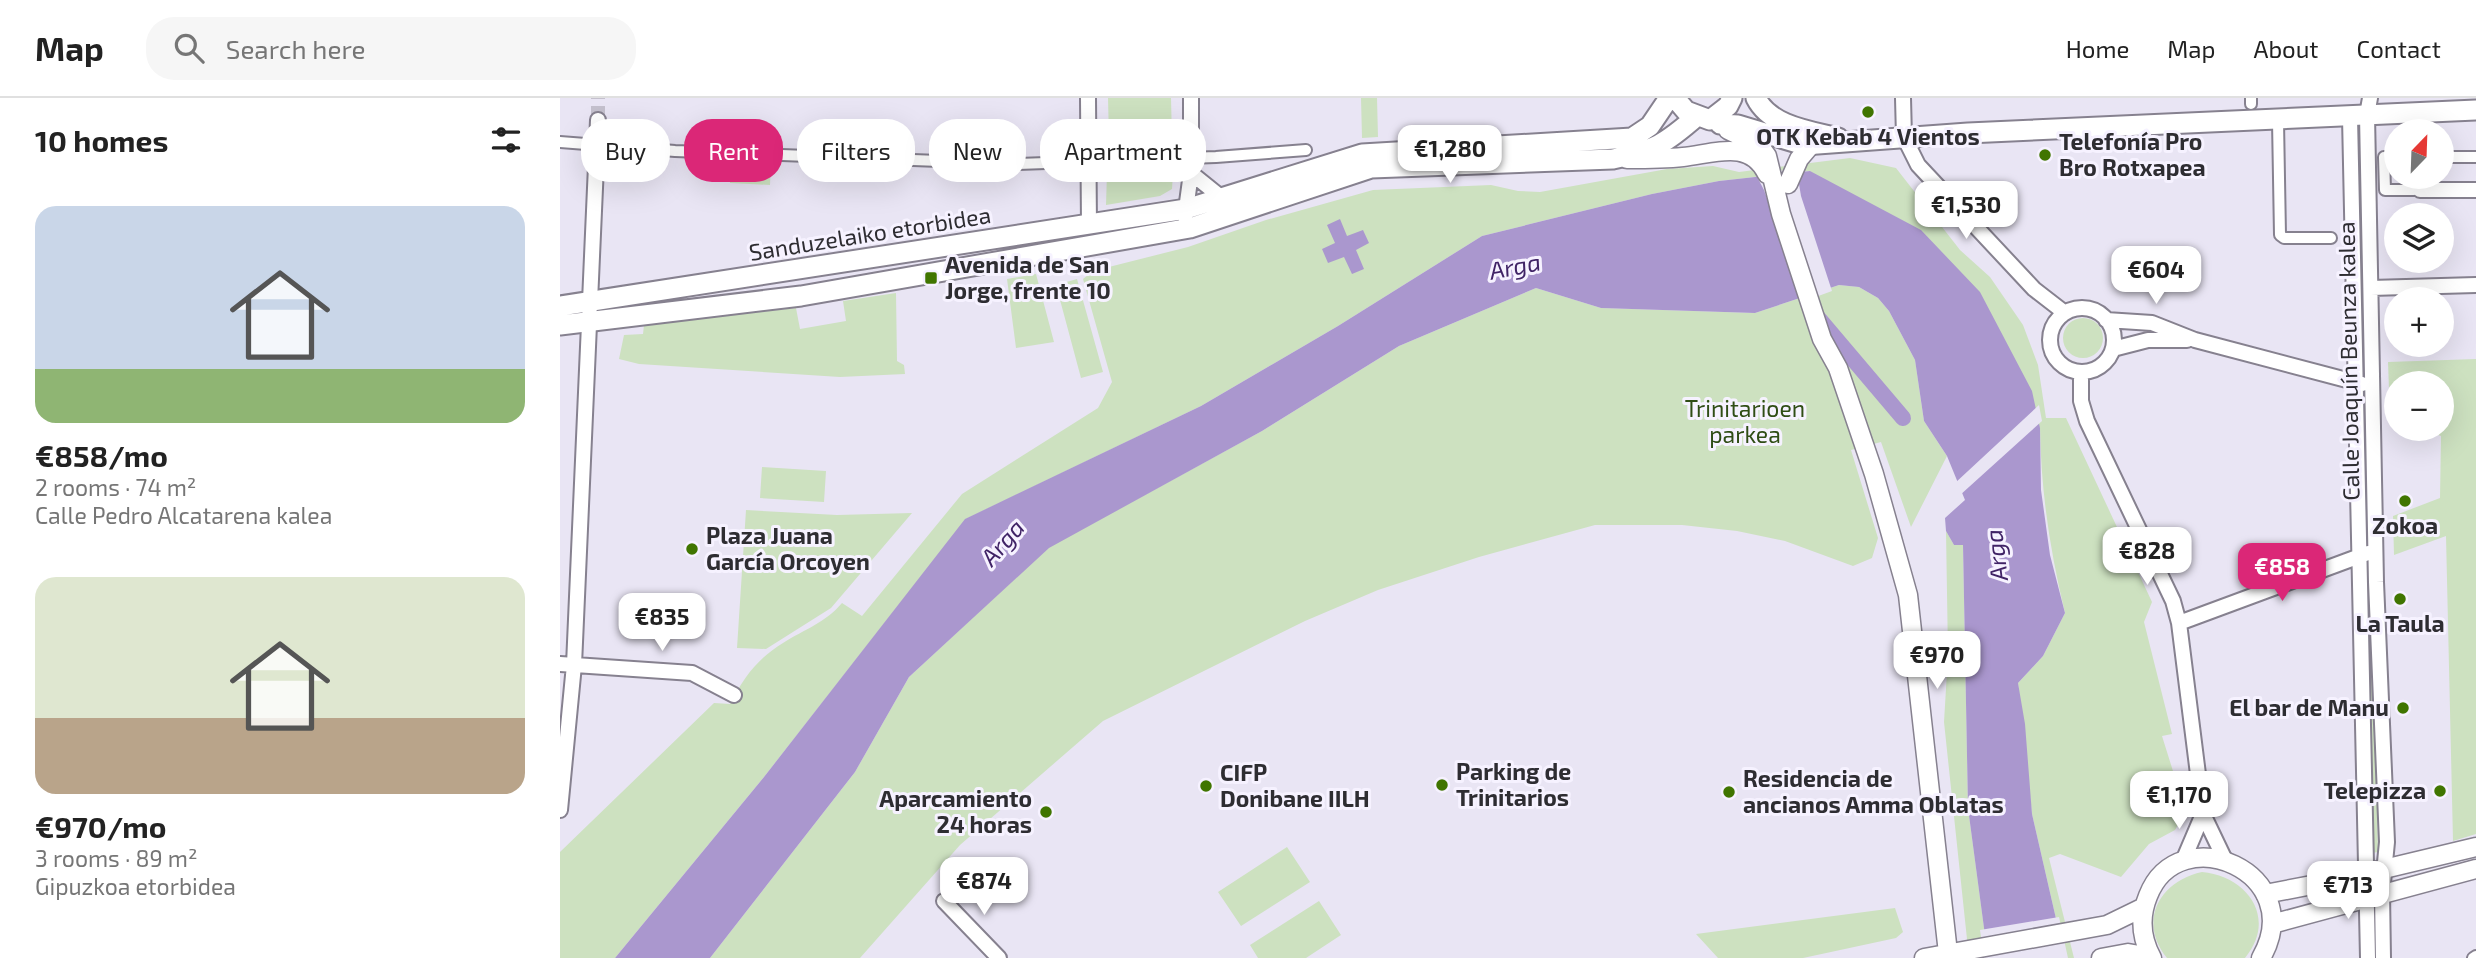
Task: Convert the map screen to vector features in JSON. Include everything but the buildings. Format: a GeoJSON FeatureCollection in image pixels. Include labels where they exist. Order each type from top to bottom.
{"type":"FeatureCollection","features":[{"type":"Feature","properties":{"kind":"main road","name":"Sanduzelaiko etorbidea"},"geometry":{"type":"LineString","coordinates":[[560,325],[589,311],[1186,209],[1362,154],[1632,138],[1650,126],[1669,98]]}},
{"type":"Feature","properties":{"kind":"main road"},"geometry":{"type":"LineString","coordinates":[[1675,98],[1686,111],[1709,120],[1738,125],[1767,150],[1904,137],[2278,121],[2362,110],[2476,110]]}},
{"type":"Feature","properties":{"kind":"main road","name":"Sanduzelaiko etorbidea"},"geometry":{"type":"LineString","coordinates":[[560,306],[589,311],[801,296],[1182,229],[1371,168],[1613,159],[1645,152],[1667,143],[1709,120],[1728,106],[1732,98]]}},
{"type":"Feature","properties":{"kind":"main road"},"geometry":{"type":"LineString","coordinates":[[1759,105],[1792,126],[1849,141]]}},
{"type":"Feature","properties":{"kind":"street"},"geometry":{"type":"LineString","coordinates":[[1088,98],[1088,119]]}},
{"type":"Feature","properties":{"kind":"street"},"geometry":{"type":"LineString","coordinates":[[1191,98],[1191,119]]}},
{"type":"Feature","properties":{"kind":"street"},"geometry":{"type":"LineString","coordinates":[[1903,98],[1904,137],[1922,169],[2034,289],[2065,313]]}},
{"type":"Feature","properties":{"kind":"street"},"geometry":{"type":"LineString","coordinates":[[1759,105],[1767,150],[1793,211],[1834,340],[1838,368],[1899,553],[1908,595],[1953,953]]}},
{"type":"Feature","properties":{"kind":"street","name":"Calle Joaquín Beunza kalea"},"geometry":{"type":"LineString","coordinates":[[2362,110],[2371,288],[2375,552],[2386,869],[2374,895],[2368,958]]}},
{"type":"Feature","properties":{"kind":"street","name":"Calle Joaquín Beunza kalea"},"geometry":{"type":"LineString","coordinates":[[2362,110],[2354,383],[2360,555],[2365,873],[2374,895],[2383,958]]}},
{"type":"Feature","properties":{"kind":"street","name":"Calle Joaquín Beunza kalea"},"geometry":{"type":"LineString","coordinates":[[2278,121],[2280,235],[2284,238],[2331,238]]}},
{"type":"Feature","properties":{"kind":"street"},"geometry":{"type":"LineString","coordinates":[[560,142],[581,143]]}},
{"type":"Feature","properties":{"kind":"street"},"geometry":{"type":"LineString","coordinates":[[1782,186],[1811,145]]}},
{"type":"Feature","properties":{"kind":"street"},"geometry":{"type":"LineString","coordinates":[[1206,156],[1307,149]]}},
{"type":"Feature","properties":{"kind":"street","name":"Sanduzelaiko etorbidea"},"geometry":{"type":"LineString","coordinates":[[1613,159],[1686,157],[1726,149],[1767,150]]}},
{"type":"Feature","properties":{"kind":"street"},"geometry":{"type":"LineString","coordinates":[[670,150],[1040,163]]}},
{"type":"Feature","properties":{"kind":"street"},"geometry":{"type":"LineString","coordinates":[[1767,150],[1765,170],[1782,186]]}},
{"type":"Feature","properties":{"kind":"street"},"geometry":{"type":"LineString","coordinates":[[2454,157],[2476,157]]}},
{"type":"Feature","properties":{"kind":"street"},"geometry":{"type":"LineString","coordinates":[[560,810],[595,182]]}},
{"type":"Feature","properties":{"kind":"street"},"geometry":{"type":"LineString","coordinates":[[1088,182],[1089,226]]}},
{"type":"Feature","properties":{"kind":"street"},"geometry":{"type":"LineString","coordinates":[[1182,229],[1190,182]]}},
{"type":"Feature","properties":{"kind":"street"},"geometry":{"type":"LineString","coordinates":[[1202,182],[1222,198]]}},
{"type":"Feature","properties":{"kind":"street"},"geometry":{"type":"LineString","coordinates":[[2454,187],[2476,190]]}},
{"type":"Feature","properties":{"kind":"street"},"geometry":{"type":"LineString","coordinates":[[2385,189],[2414,189]]}},
{"type":"Feature","properties":{"kind":"street"},"geometry":{"type":"LineString","coordinates":[[2371,288],[2476,285]]}},
{"type":"Feature","properties":{"kind":"street"},"geometry":{"type":"LineString","coordinates":[[2082,308],[2100,313],[2106,320],[2114,338],[2113,349],[2101,366],[2081,372],[2062,365],[2051,348],[2052,328],[2065,313],[2082,308]]}},
{"type":"Feature","properties":{"kind":"street"},"geometry":{"type":"LineString","coordinates":[[2106,320],[2151,323],[2195,340],[2371,386]]}},
{"type":"Feature","properties":{"kind":"street"},"geometry":{"type":"LineString","coordinates":[[2113,349],[2148,340],[2195,340]]}},
{"type":"Feature","properties":{"kind":"street"},"geometry":{"type":"LineString","coordinates":[[2081,372],[2081,401],[2087,421],[2173,601],[2179,623],[2203,814],[2225,860]]}},
{"type":"Feature","properties":{"kind":"street"},"geometry":{"type":"LineString","coordinates":[[2179,623],[2360,555],[2375,552]]}},
{"type":"Feature","properties":{"kind":"street"},"geometry":{"type":"LineString","coordinates":[[567,664],[692,673],[734,695]]}},
{"type":"Feature","properties":{"kind":"street"},"geometry":{"type":"LineString","coordinates":[[2183,861],[2203,814]]}},
{"type":"Feature","properties":{"kind":"street"},"geometry":{"type":"LineString","coordinates":[[2265,894],[2476,847]]}},
{"type":"Feature","properties":{"kind":"street"},"geometry":{"type":"LineString","coordinates":[[2101,958],[2128,954],[2152,957],[2142,924],[2144,907],[2160,878],[2183,861],[2206,858],[2225,860],[2255,879],[2265,894],[2272,924],[2268,946],[2261,958]]}},
{"type":"Feature","properties":{"kind":"street"},"geometry":{"type":"LineString","coordinates":[[2272,924],[2476,869]]}},
{"type":"Feature","properties":{"kind":"street"},"geometry":{"type":"LineString","coordinates":[[944,901],[999,958]]}},
{"type":"Feature","properties":{"kind":"street"},"geometry":{"type":"LineString","coordinates":[[1924,958],[2091,929],[2124,918],[2144,907]]}},
{"type":"Feature","properties":{"kind":"green space"},"geometry":{"type":"Polygon","coordinates":[[[1108,98],[1171,98],[1172,119],[1109,119],[1108,98]]]}},
{"type":"Feature","properties":{"kind":"green space"},"geometry":{"type":"Polygon","coordinates":[[[1361,98],[1377,98],[1378,137],[1362,138],[1361,98]]]}},
{"type":"Feature","properties":{"kind":"green space"},"geometry":{"type":"Polygon","coordinates":[[[2361,150],[2365,357],[2360,357],[2355,151],[2361,150]]]}},
{"type":"Feature","properties":{"kind":"green space"},"geometry":{"type":"Polygon","coordinates":[[[1850,158],[1896,168],[1960,250],[1990,277],[2023,325],[2038,365],[2046,418],[2066,418],[2152,602],[2144,622],[2172,734],[2162,736],[2183,803],[2182,818],[2175,830],[2149,844],[2121,877],[2060,854],[2049,858],[2074,958],[2065,958],[2032,814],[2018,683],[2043,656],[2065,613],[2047,521],[2040,428],[1810,171],[1719,181],[1652,194],[1482,236],[1338,326],[1201,406],[966,519],[764,777],[615,958],[560,958],[560,852],[714,703],[730,704],[746,677],[766,655],[822,621],[842,603],[862,616],[962,494],[1098,408],[1112,382],[1083,279],[1093,271],[1188,247],[1266,220],[1373,190],[1491,185],[1518,191],[1540,192],[1667,169],[1713,166],[1739,172],[1850,158]]]}},
{"type":"Feature","properties":{"kind":"green space"},"geometry":{"type":"Polygon","coordinates":[[[730,182],[770,182],[770,185],[730,182]]]}},
{"type":"Feature","properties":{"kind":"green space"},"geometry":{"type":"Polygon","coordinates":[[[1107,182],[1172,182],[1172,189],[1160,196],[1106,205],[1107,182]]]}},
{"type":"Feature","properties":{"kind":"green space"},"geometry":{"type":"Polygon","coordinates":[[[1036,274],[1054,342],[1016,348],[1007,279],[1036,274]]]}},
{"type":"Feature","properties":{"kind":"green space"},"geometry":{"type":"Polygon","coordinates":[[[1077,279],[1103,372],[1081,378],[1056,285],[1077,279]]]}},
{"type":"Feature","properties":{"kind":"green space","name":"Trinitarioen parkea"},"geometry":{"type":"Polygon","coordinates":[[[1839,285],[1859,287],[1878,298],[1889,311],[1915,360],[1924,421],[1947,456],[1911,527],[1881,442],[1851,450],[1878,538],[1872,558],[1853,566],[1785,541],[1737,531],[1682,525],[1595,525],[1479,557],[1378,590],[1305,621],[1103,721],[960,845],[860,958],[710,958],[855,772],[909,677],[1049,547],[1262,431],[1399,346],[1536,288],[1601,308],[1755,313],[1839,285]]]}},
{"type":"Feature","properties":{"kind":"green space"},"geometry":{"type":"Polygon","coordinates":[[[896,293],[897,361],[904,365],[905,374],[840,377],[639,364],[619,359],[624,335],[643,334],[644,325],[796,308],[800,329],[846,321],[843,301],[896,293]]]}},
{"type":"Feature","properties":{"kind":"green space"},"geometry":{"type":"Polygon","coordinates":[[[2083,318],[2091,319],[2097,324],[2102,330],[2102,346],[2097,352],[2091,357],[2083,358],[2075,357],[2069,352],[2064,346],[2063,338],[2064,330],[2069,324],[2075,319],[2083,318]]]}},
{"type":"Feature","properties":{"kind":"green space"},"geometry":{"type":"Polygon","coordinates":[[[2476,359],[2476,834],[2453,841],[2446,536],[2394,555],[2393,516],[2440,498],[2441,441],[2454,441],[2454,371],[2388,371],[2388,362],[2476,359]]]}},
{"type":"Feature","properties":{"kind":"green space"},"geometry":{"type":"Polygon","coordinates":[[[762,467],[826,471],[824,502],[760,498],[762,467]]]}},
{"type":"Feature","properties":{"kind":"green space"},"geometry":{"type":"Polygon","coordinates":[[[746,510],[837,515],[912,513],[831,608],[766,649],[737,648],[746,510]]]}},
{"type":"Feature","properties":{"kind":"green space"},"geometry":{"type":"Polygon","coordinates":[[[1946,531],[1954,545],[1963,545],[1968,808],[1988,958],[1969,958],[1944,722],[1948,655],[1946,531]]]}},
{"type":"Feature","properties":{"kind":"green space"},"geometry":{"type":"Polygon","coordinates":[[[2365,582],[2372,582],[2378,852],[2372,853],[2365,582]]]}},
{"type":"Feature","properties":{"kind":"green space"},"geometry":{"type":"Polygon","coordinates":[[[1287,847],[1310,882],[1241,926],[1218,892],[1287,847]]]}},
{"type":"Feature","properties":{"kind":"green space"},"geometry":{"type":"Polygon","coordinates":[[[2202,872],[2232,881],[2244,890],[2253,902],[2258,914],[2259,928],[2245,958],[2167,958],[2158,944],[2154,917],[2158,904],[2175,884],[2202,872]]]}},
{"type":"Feature","properties":{"kind":"green space"},"geometry":{"type":"Polygon","coordinates":[[[1319,901],[1341,935],[1306,958],[1258,958],[1250,945],[1319,901]]]}},
{"type":"Feature","properties":{"kind":"green space"},"geometry":{"type":"Polygon","coordinates":[[[1895,908],[1903,932],[1896,938],[1803,958],[1718,958],[1696,934],[1895,908]]]}},
{"type":"Feature","properties":{"kind":"water","name":"Arga"},"geometry":{"type":"Polygon","coordinates":[[[1810,171],[1921,230],[1980,292],[2032,391],[2040,428],[2041,490],[2050,555],[2065,613],[2043,656],[2018,683],[2025,724],[2032,814],[2065,958],[1988,958],[1968,808],[1963,545],[1954,545],[1946,531],[1945,518],[1965,500],[1947,456],[1924,421],[1915,360],[1889,311],[1878,298],[1859,287],[1839,285],[1755,313],[1601,308],[1536,288],[1399,346],[1262,431],[1049,548],[909,677],[855,772],[710,958],[615,958],[764,777],[965,519],[1201,406],[1338,326],[1482,236],[1652,194],[1719,181],[1810,171]]]}},
{"type":"Feature","properties":{"kind":"water"},"geometry":{"type":"Polygon","coordinates":[[[1340,219],[1347,236],[1363,230],[1369,243],[1356,250],[1364,269],[1352,274],[1344,257],[1328,263],[1322,249],[1335,243],[1327,225],[1340,219]]]}},
{"type":"Feature","properties":{"kind":"pier"},"geometry":{"type":"Polygon","coordinates":[[[1805,168],[1799,184],[1801,196],[1832,291],[1802,302],[1764,190],[1755,173],[1805,168]]]}},
{"type":"Feature","properties":{"kind":"pier"},"geometry":{"type":"Polygon","coordinates":[[[2039,405],[2042,421],[1959,496],[1954,484],[2039,405]]]}},
{"type":"Feature","properties":{"kind":"pier"},"geometry":{"type":"Polygon","coordinates":[[[2059,917],[2068,958],[1984,958],[1980,930],[2059,917]]]}},
{"type":"Feature","properties":{"kind":"waterway"},"geometry":{"type":"LineString","coordinates":[[1814,313],[1903,418]]}},
{"type":"Feature","properties":{"kind":"tunnel"},"geometry":{"type":"LineString","coordinates":[[598,98],[598,119]]}},
{"type":"Feature","properties":{"kind":"place","name":"OTK Kebab 4 Vientos"},"geometry":{"type":"Point","coordinates":[1868,112]}},
{"type":"Feature","properties":{"kind":"place","name":"Telefonía Pro Bro Rotxapea"},"geometry":{"type":"Point","coordinates":[2045,155]}},
{"type":"Feature","properties":{"kind":"place","name":"Avenida de San Jorge, frente 10"},"geometry":{"type":"Point","coordinates":[931,278]}},
{"type":"Feature","properties":{"kind":"place","name":"Zokoa"},"geometry":{"type":"Point","coordinates":[2405,501]}},
{"type":"Feature","properties":{"kind":"place","name":"Plaza Juana García Orcoyen"},"geometry":{"type":"Point","coordinates":[692,549]}},
{"type":"Feature","properties":{"kind":"place","name":"La Taula"},"geometry":{"type":"Point","coordinates":[2400,599]}},
{"type":"Feature","properties":{"kind":"place","name":"El bar de Manu"},"geometry":{"type":"Point","coordinates":[2403,708]}},
{"type":"Feature","properties":{"kind":"place","name":"Parking de Trinitarios"},"geometry":{"type":"Point","coordinates":[1442,785]}},
{"type":"Feature","properties":{"kind":"place","name":"CIFP Donibane IILH"},"geometry":{"type":"Point","coordinates":[1206,786]}},
{"type":"Feature","properties":{"kind":"place","name":"Telepizza"},"geometry":{"type":"Point","coordinates":[2440,791]}},
{"type":"Feature","properties":{"kind":"place","name":"Residencia de ancianos Amma Oblatas"},"geometry":{"type":"Point","coordinates":[1729,792]}},
{"type":"Feature","properties":{"kind":"place","name":"Aparcamiento 24 horas"},"geometry":{"type":"Point","coordinates":[1046,812]}}]}
